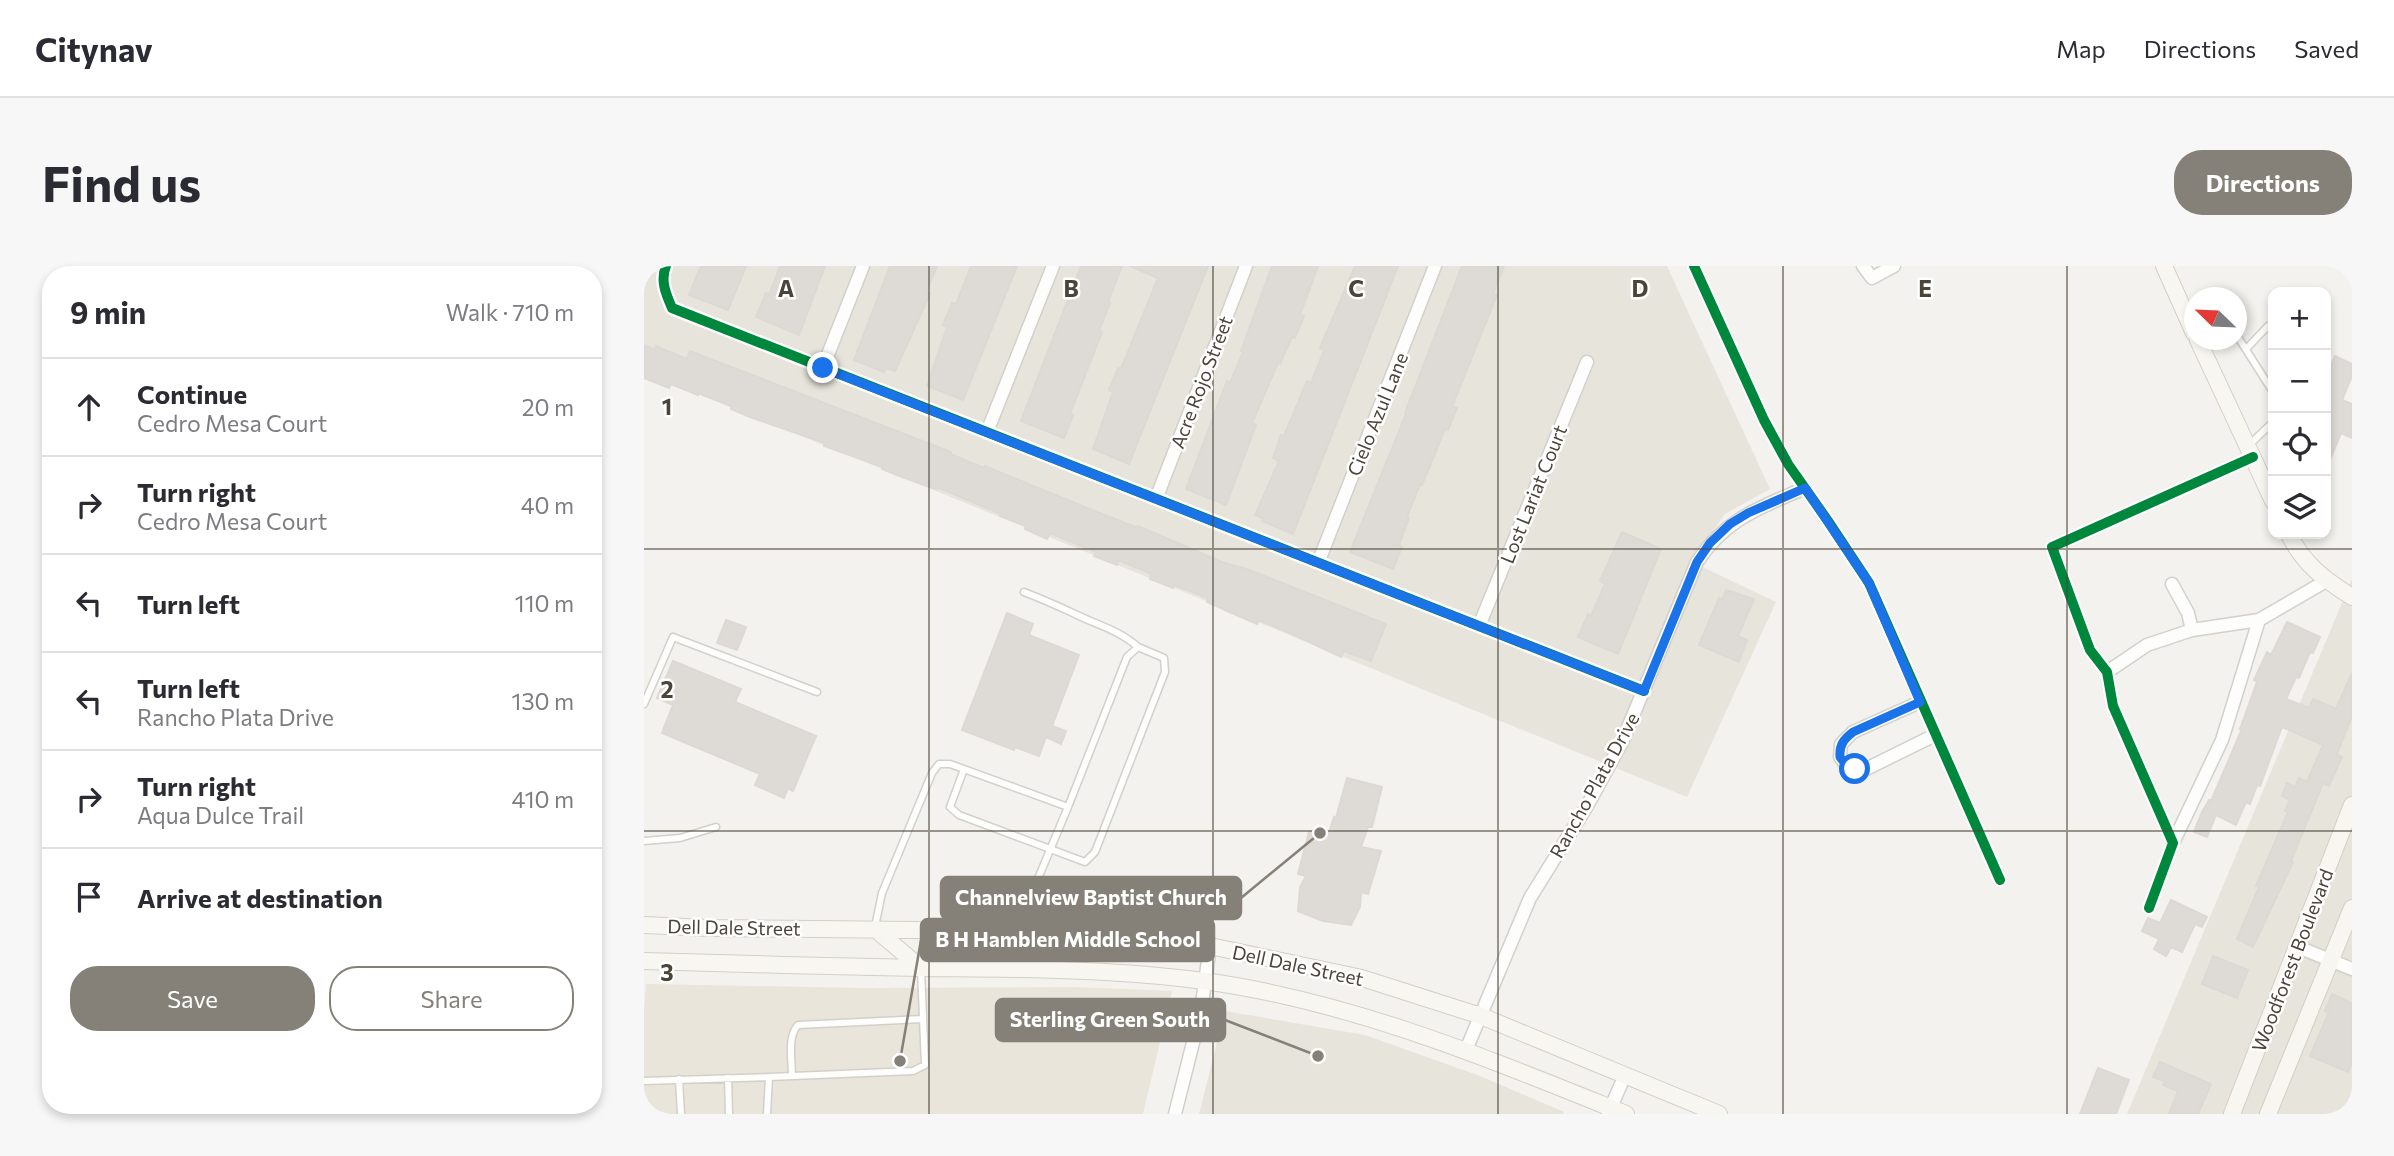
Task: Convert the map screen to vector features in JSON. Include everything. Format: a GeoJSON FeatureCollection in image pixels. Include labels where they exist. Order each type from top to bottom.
{"type":"FeatureCollection","features":[{"type":"Feature","properties":{"kind":"main road"},"geometry":{"type":"LineString","coordinates":[[2164,266],[2184,307]]}},
{"type":"Feature","properties":{"kind":"main road"},"geometry":{"type":"LineString","coordinates":[[2202,350],[2268,490]]}},
{"type":"Feature","properties":{"kind":"main road"},"geometry":{"type":"LineString","coordinates":[[2292,539],[2305,562],[2352,597]]}},
{"type":"Feature","properties":{"kind":"main road","name":"Woodforest Boulevard"},"geometry":{"type":"LineString","coordinates":[[2232,1114],[2352,805]]}},
{"type":"Feature","properties":{"kind":"main road","name":"Woodforest Boulevard"},"geometry":{"type":"LineString","coordinates":[[2268,1114],[2352,908]]}},
{"type":"Feature","properties":{"kind":"main road","name":"Dell Dale Street"},"geometry":{"type":"LineString","coordinates":[[644,925],[1023,931],[1143,936],[1210,946],[1362,978],[1481,1016],[1719,1114]]}},
{"type":"Feature","properties":{"kind":"main road"},"geometry":{"type":"LineString","coordinates":[[875,929],[921,968]]}},
{"type":"Feature","properties":{"kind":"main road","name":"Dell Dale Street"},"geometry":{"type":"LineString","coordinates":[[644,961],[921,968],[1051,968],[1205,981],[1342,1010],[1427,1036],[1609,1111],[1626,1114]]}},
{"type":"Feature","properties":{"kind":"street"},"geometry":{"type":"LineString","coordinates":[[666,266],[664,291],[671,308],[1644,691]]}},
{"type":"Feature","properties":{"kind":"street"},"geometry":{"type":"LineString","coordinates":[[823,368],[863,266]]}},
{"type":"Feature","properties":{"kind":"street"},"geometry":{"type":"LineString","coordinates":[[987,432],[1053,266]]}},
{"type":"Feature","properties":{"kind":"street","name":"Acre Rojo Street"},"geometry":{"type":"LineString","coordinates":[[1156,499],[1246,266]]}},
{"type":"Feature","properties":{"kind":"street","name":"Cielo Azul Lane"},"geometry":{"type":"LineString","coordinates":[[1318,562],[1435,266]]}},
{"type":"Feature","properties":{"kind":"street"},"geometry":{"type":"LineString","coordinates":[[1694,266],[1764,420],[1788,464],[1869,583],[2000,880]]}},
{"type":"Feature","properties":{"kind":"street"},"geometry":{"type":"LineString","coordinates":[[1863,266],[1872,278],[1894,266]]}},
{"type":"Feature","properties":{"kind":"street","name":"Lost Lariat Court"},"geometry":{"type":"LineString","coordinates":[[1479,626],[1587,362]]}},
{"type":"Feature","properties":{"kind":"street"},"geometry":{"type":"LineString","coordinates":[[2173,843],[2113,706],[2107,673],[2090,650],[2052,547],[2250,452]]}},
{"type":"Feature","properties":{"kind":"street","name":"Rancho Plata Drive"},"geometry":{"type":"LineString","coordinates":[[1466,1050],[1530,898],[1587,806],[1622,742],[1697,562],[1710,543],[1730,524],[1748,513],[1805,488]]}},
{"type":"Feature","properties":{"kind":"street"},"geometry":{"type":"LineString","coordinates":[[2107,673],[2147,645],[2192,631],[2259,620],[2326,580]]}},
{"type":"Feature","properties":{"kind":"street"},"geometry":{"type":"LineString","coordinates":[[2172,583],[2188,612],[2192,631]]}},
{"type":"Feature","properties":{"kind":"street"},"geometry":{"type":"LineString","coordinates":[[2149,908],[2173,843],[2222,740],[2259,620]]}},
{"type":"Feature","properties":{"kind":"street"},"geometry":{"type":"LineString","coordinates":[[1920,702],[1853,732],[1841,744],[1840,757],[1848,767],[1864,770],[1935,734]]}},
{"type":"Feature","properties":{"kind":"street"},"geometry":{"type":"LineString","coordinates":[[1175,1114],[1201,1011],[1210,946]]}},
{"type":"Feature","properties":{"kind":"street"},"geometry":{"type":"LineString","coordinates":[[2298,947],[2352,969]]}},
{"type":"Feature","properties":{"kind":"street"},"geometry":{"type":"LineString","coordinates":[[1609,1111],[1625,1075]]}},
{"type":"Feature","properties":{"kind":"lane"},"geometry":{"type":"LineString","coordinates":[[2268,326],[2247,348],[2268,384]]}},
{"type":"Feature","properties":{"kind":"lane"},"geometry":{"type":"LineString","coordinates":[[2250,452],[2268,429]]}},
{"type":"Feature","properties":{"kind":"lane"},"geometry":{"type":"LineString","coordinates":[[964,769],[950,807],[959,815],[1085,862],[1095,852],[1165,672],[1164,658],[1138,647],[1126,636],[1024,592]]}},
{"type":"Feature","properties":{"kind":"lane"},"geometry":{"type":"LineString","coordinates":[[644,704],[673,637],[817,692]]}},
{"type":"Feature","properties":{"kind":"lane"},"geometry":{"type":"LineString","coordinates":[[1023,931],[1028,900],[1128,657],[1138,647]]}},
{"type":"Feature","properties":{"kind":"lane"},"geometry":{"type":"LineString","coordinates":[[875,929],[882,894],[932,773],[939,765],[950,764],[1068,807]]}},
{"type":"Feature","properties":{"kind":"lane"},"geometry":{"type":"LineString","coordinates":[[644,841],[680,838],[716,827]]}},
{"type":"Feature","properties":{"kind":"lane"},"geometry":{"type":"LineString","coordinates":[[644,1081],[913,1071],[925,1065],[921,968]]}},
{"type":"Feature","properties":{"kind":"lane"},"geometry":{"type":"LineString","coordinates":[[792,1076],[792,1038],[793,1030],[798,1025],[923,1019]]}},
{"type":"Feature","properties":{"kind":"lane"},"geometry":{"type":"LineString","coordinates":[[767,1114],[769,1077]]}},
{"type":"Feature","properties":{"kind":"lane"},"geometry":{"type":"LineString","coordinates":[[728,1078],[729,1114]]}},
{"type":"Feature","properties":{"kind":"lane"},"geometry":{"type":"LineString","coordinates":[[679,1079],[681,1114]]}},
{"type":"Feature","properties":{"kind":"shaded area"},"geometry":{"type":"Polygon","coordinates":[[[644,266],[1667,266],[1770,489],[1725,514],[1692,562],[1776,602],[1687,797],[644,372],[644,266]]]}},
{"type":"Feature","properties":{"kind":"shaded area"},"geometry":{"type":"Polygon","coordinates":[[[2352,579],[2352,1114],[2127,1114],[2352,579]]]}},
{"type":"Feature","properties":{"kind":"shaded area"},"geometry":{"type":"Polygon","coordinates":[[[646,984],[866,988],[1073,987],[1172,991],[1143,1114],[644,1114],[646,984]]]}},
{"type":"Feature","properties":{"kind":"shaded area"},"geometry":{"type":"Polygon","coordinates":[[[1225,1011],[1365,1035],[1480,1076],[1564,1112],[1199,1114],[1225,1011]]]}},
{"type":"Feature","properties":{"kind":"building"},"geometry":{"type":"Polygon","coordinates":[[[701,266],[746,266],[728,310],[689,295],[701,266]]]}},
{"type":"Feature","properties":{"kind":"building"},"geometry":{"type":"Polygon","coordinates":[[[780,266],[825,266],[799,335],[756,317],[766,293],[769,295],[780,266]]]}},
{"type":"Feature","properties":{"kind":"building"},"geometry":{"type":"Polygon","coordinates":[[[890,266],[937,266],[926,292],[930,294],[895,371],[886,368],[884,372],[854,360],[890,266]]]}},
{"type":"Feature","properties":{"kind":"building"},"geometry":{"type":"Polygon","coordinates":[[[971,266],[1017,266],[963,400],[927,386],[947,327],[943,325],[952,303],[956,304],[971,266]]]}},
{"type":"Feature","properties":{"kind":"building"},"geometry":{"type":"Polygon","coordinates":[[[1081,266],[1122,266],[1099,331],[1102,332],[1070,414],[1073,415],[1064,438],[1021,421],[1081,266]]]}},
{"type":"Feature","properties":{"kind":"building"},"geometry":{"type":"Polygon","coordinates":[[[1130,266],[1208,266],[1129,464],[1093,449],[1113,392],[1109,390],[1118,368],[1121,369],[1158,278],[1130,266]]]}},
{"type":"Feature","properties":{"kind":"building"},"geometry":{"type":"Polygon","coordinates":[[[1272,266],[1318,266],[1300,315],[1304,316],[1295,338],[1292,337],[1280,364],[1278,363],[1252,423],[1256,425],[1226,505],[1186,489],[1227,381],[1230,383],[1243,352],[1241,351],[1272,266]]]}},
{"type":"Feature","properties":{"kind":"building"},"geometry":{"type":"Polygon","coordinates":[[[1355,266],[1398,266],[1293,534],[1262,521],[1263,518],[1255,515],[1279,461],[1273,458],[1281,435],[1284,436],[1307,381],[1311,383],[1324,350],[1320,348],[1355,266]]]}},
{"type":"Feature","properties":{"kind":"building"},"geometry":{"type":"Polygon","coordinates":[[[1462,266],[1504,266],[1493,294],[1497,295],[1452,407],[1457,408],[1448,430],[1445,429],[1407,517],[1409,518],[1399,545],[1402,547],[1393,569],[1350,552],[1462,266]]]}},
{"type":"Feature","properties":{"kind":"building"},"geometry":{"type":"Polygon","coordinates":[[[644,345],[655,350],[656,346],[687,359],[690,351],[1138,526],[1222,562],[1252,571],[1386,624],[1371,661],[1344,651],[1341,657],[1259,620],[1257,624],[1234,614],[1207,602],[1208,598],[1150,579],[1152,574],[1118,560],[1117,565],[1094,556],[1096,552],[1050,533],[1047,539],[1025,529],[1026,526],[1000,516],[1001,514],[937,487],[936,489],[902,477],[882,469],[883,467],[824,446],[825,443],[750,417],[731,409],[732,406],[698,393],[671,384],[669,388],[644,378],[644,345]]]}},
{"type":"Feature","properties":{"kind":"building"},"geometry":{"type":"Polygon","coordinates":[[[2335,356],[2352,364],[2352,376],[2342,400],[2352,404],[2352,438],[2341,433],[2331,457],[2331,413],[2331,365],[2335,356]]]}},
{"type":"Feature","properties":{"kind":"building"},"geometry":{"type":"Polygon","coordinates":[[[1622,532],[1661,549],[1618,654],[1578,637],[1605,584],[1600,581],[1622,532]]]}},
{"type":"Feature","properties":{"kind":"building"},"geometry":{"type":"Polygon","coordinates":[[[1726,590],[1754,599],[1738,636],[1747,640],[1739,662],[1699,645],[1719,598],[1722,600],[1726,590]]]}},
{"type":"Feature","properties":{"kind":"building"},"geometry":{"type":"Polygon","coordinates":[[[1007,613],[1033,624],[1029,635],[1079,655],[1052,726],[1066,731],[1061,744],[1046,737],[1039,756],[1015,747],[1014,750],[962,730],[1007,613]]]}},
{"type":"Feature","properties":{"kind":"building"},"geometry":{"type":"Polygon","coordinates":[[[726,620],[746,627],[737,650],[717,643],[726,620]]]}},
{"type":"Feature","properties":{"kind":"building"},"geometry":{"type":"Polygon","coordinates":[[[2287,622],[2320,637],[2286,699],[2309,708],[2313,699],[2336,709],[2352,673],[2352,716],[2337,754],[2342,757],[2329,786],[2323,783],[2291,861],[2293,862],[2253,947],[2237,939],[2259,887],[2256,886],[2288,812],[2285,811],[2290,800],[2282,796],[2287,783],[2295,787],[2299,778],[2307,782],[2323,745],[2282,727],[2260,786],[2257,785],[2250,804],[2246,802],[2236,825],[2216,815],[2207,837],[2194,832],[2202,812],[2209,800],[2211,801],[2242,729],[2257,682],[2254,680],[2267,652],[2271,655],[2287,622]]]}},
{"type":"Feature","properties":{"kind":"building"},"geometry":{"type":"Polygon","coordinates":[[[673,661],[741,689],[735,702],[816,736],[793,791],[788,788],[784,798],[755,785],[760,774],[662,733],[673,705],[657,698],[673,661]]]}},
{"type":"Feature","properties":{"kind":"building"},"geometry":{"type":"Polygon","coordinates":[[[1347,778],[1382,787],[1372,827],[1368,827],[1361,847],[1381,851],[1368,894],[1361,892],[1360,907],[1351,925],[1323,921],[1298,911],[1300,887],[1306,876],[1298,874],[1309,832],[1328,836],[1347,778]]]}},
{"type":"Feature","properties":{"kind":"building"},"geometry":{"type":"Polygon","coordinates":[[[2171,900],[2207,917],[2202,927],[2195,924],[2182,952],[2171,947],[2166,956],[2154,949],[2159,939],[2142,931],[2148,918],[2160,923],[2171,900]]]}},
{"type":"Feature","properties":{"kind":"building"},"geometry":{"type":"Polygon","coordinates":[[[2213,956],[2248,970],[2237,998],[2202,984],[2213,956]]]}},
{"type":"Feature","properties":{"kind":"building"},"geometry":{"type":"Polygon","coordinates":[[[2332,994],[2352,1003],[2352,1062],[2348,1072],[2310,1056],[2329,1012],[2325,1011],[2332,994]]]}},
{"type":"Feature","properties":{"kind":"building"},"geometry":{"type":"Polygon","coordinates":[[[2160,1062],[2211,1084],[2198,1114],[2169,1114],[2178,1091],[2163,1085],[2165,1081],[2153,1077],[2160,1062]]]}},
{"type":"Feature","properties":{"kind":"building"},"geometry":{"type":"Polygon","coordinates":[[[2098,1068],[2129,1080],[2116,1114],[2080,1114],[2098,1068]]]}},
{"type":"Feature","properties":{"kind":"cycle path"},"geometry":{"type":"LineString","coordinates":[[666,266],[664,282],[672,308],[1644,691]]}},
{"type":"Feature","properties":{"kind":"cycle path"},"geometry":{"type":"LineString","coordinates":[[1694,266],[1764,420],[1788,464],[1869,583],[2000,880]]}},
{"type":"Feature","properties":{"kind":"cycle path"},"geometry":{"type":"LineString","coordinates":[[2149,908],[2173,843],[2113,706],[2107,672],[2090,650],[2052,547],[2253,457]]}},
{"type":"Feature","properties":{"kind":"place","name":"Channelview Baptist Church"},"geometry":{"type":"Point","coordinates":[1320,833]}},
{"type":"Feature","properties":{"kind":"place","name":"Sterling Green South"},"geometry":{"type":"Point","coordinates":[1318,1056]}},
{"type":"Feature","properties":{"kind":"place","name":"B H Hamblen Middle School"},"geometry":{"type":"Point","coordinates":[900,1061]}},
{"type":"Feature","properties":{"kind":"route"},"geometry":{"type":"LineString","coordinates":[[823,368],[1644,691],[1697,562],[1710,543],[1730,524],[1748,513],[1805,488],[1869,583],[1920,702],[1845,738],[1839,751],[1840,757],[1848,767],[1855,769]]}}]}
